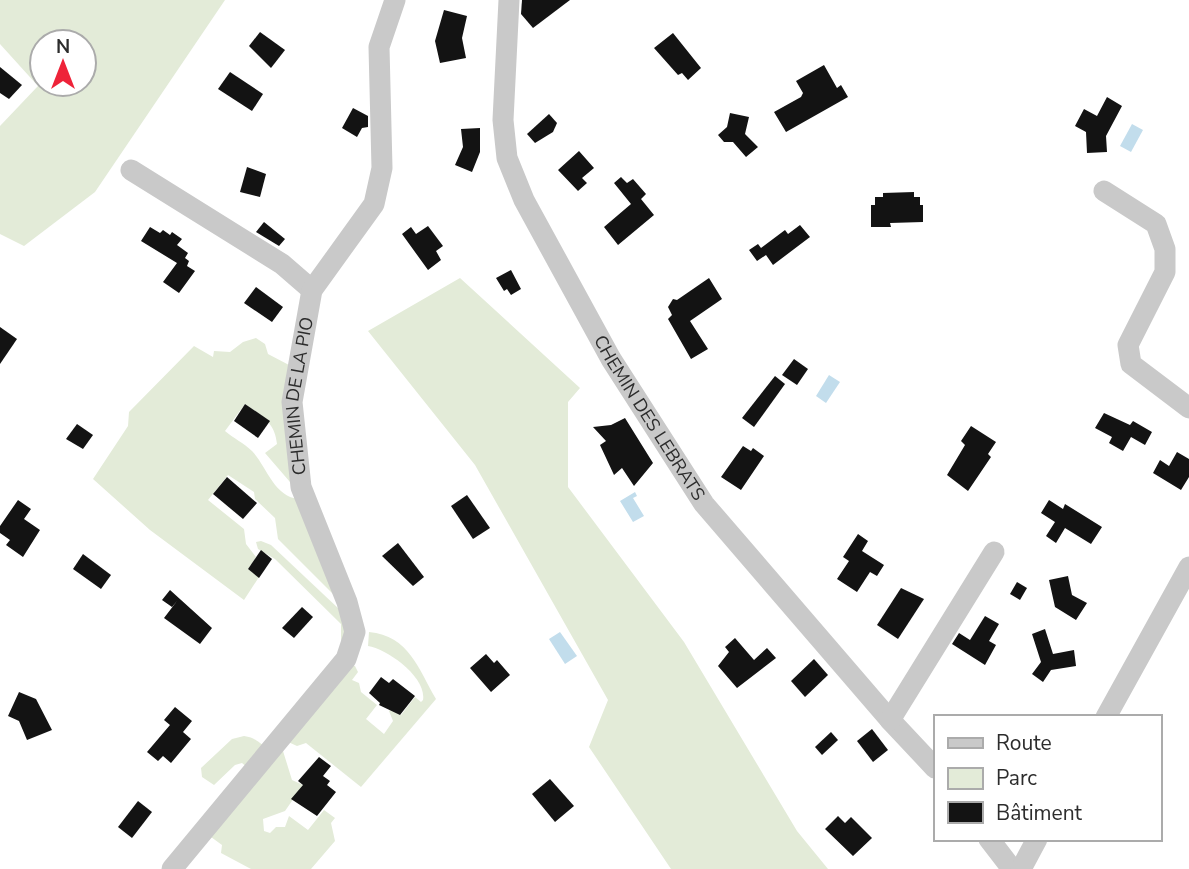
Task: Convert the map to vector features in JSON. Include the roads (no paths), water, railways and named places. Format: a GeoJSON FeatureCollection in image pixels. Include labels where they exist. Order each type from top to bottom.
{"type":"FeatureCollection","features":[{"type":"Feature","properties":{"kind":"street","name":"CHEMIN DE LA PIO"},"geometry":{"type":"LineString","coordinates":[[172,869],[346,659],[355,632],[347,602],[301,487],[292,401],[312,290],[374,204],[382,168],[379,47],[395,0]]}},
{"type":"Feature","properties":{"kind":"street","name":"CHEMIN DES LEBRATS"},"geometry":{"type":"LineString","coordinates":[[509,0],[503,120],[507,158],[524,200],[611,359],[704,504],[890,720],[934,767]]}},
{"type":"Feature","properties":{"kind":"street"},"geometry":{"type":"LineString","coordinates":[[131,170],[282,264],[312,290]]}},
{"type":"Feature","properties":{"kind":"street"},"geometry":{"type":"LineString","coordinates":[[1104,191],[1156,224],[1165,249],[1165,272],[1128,345],[1131,363],[1189,408]]}},
{"type":"Feature","properties":{"kind":"street"},"geometry":{"type":"LineString","coordinates":[[890,720],[994,552]]}},
{"type":"Feature","properties":{"kind":"street"},"geometry":{"type":"LineString","coordinates":[[1107,715],[1189,567]]}},
{"type":"Feature","properties":{"kind":"street"},"geometry":{"type":"LineString","coordinates":[[991,841],[1012,869]]}},
{"type":"Feature","properties":{"kind":"street"},"geometry":{"type":"LineString","coordinates":[[1021,869],[1036,841]]}},
{"type":"Feature","properties":{"kind":"water"},"geometry":{"type":"Polygon","coordinates":[[[1132,124],[1143,130],[1131,152],[1120,146],[1132,124]]]}},
{"type":"Feature","properties":{"kind":"water"},"geometry":{"type":"Polygon","coordinates":[[[829,375],[840,382],[826,403],[816,396],[829,375]]]}},
{"type":"Feature","properties":{"kind":"water"},"geometry":{"type":"Polygon","coordinates":[[[635,492],[637,496],[633,498],[644,516],[633,522],[620,501],[635,492]]]}},
{"type":"Feature","properties":{"kind":"water"},"geometry":{"type":"Polygon","coordinates":[[[560,632],[577,656],[565,664],[549,639],[560,632]]]}}]}
